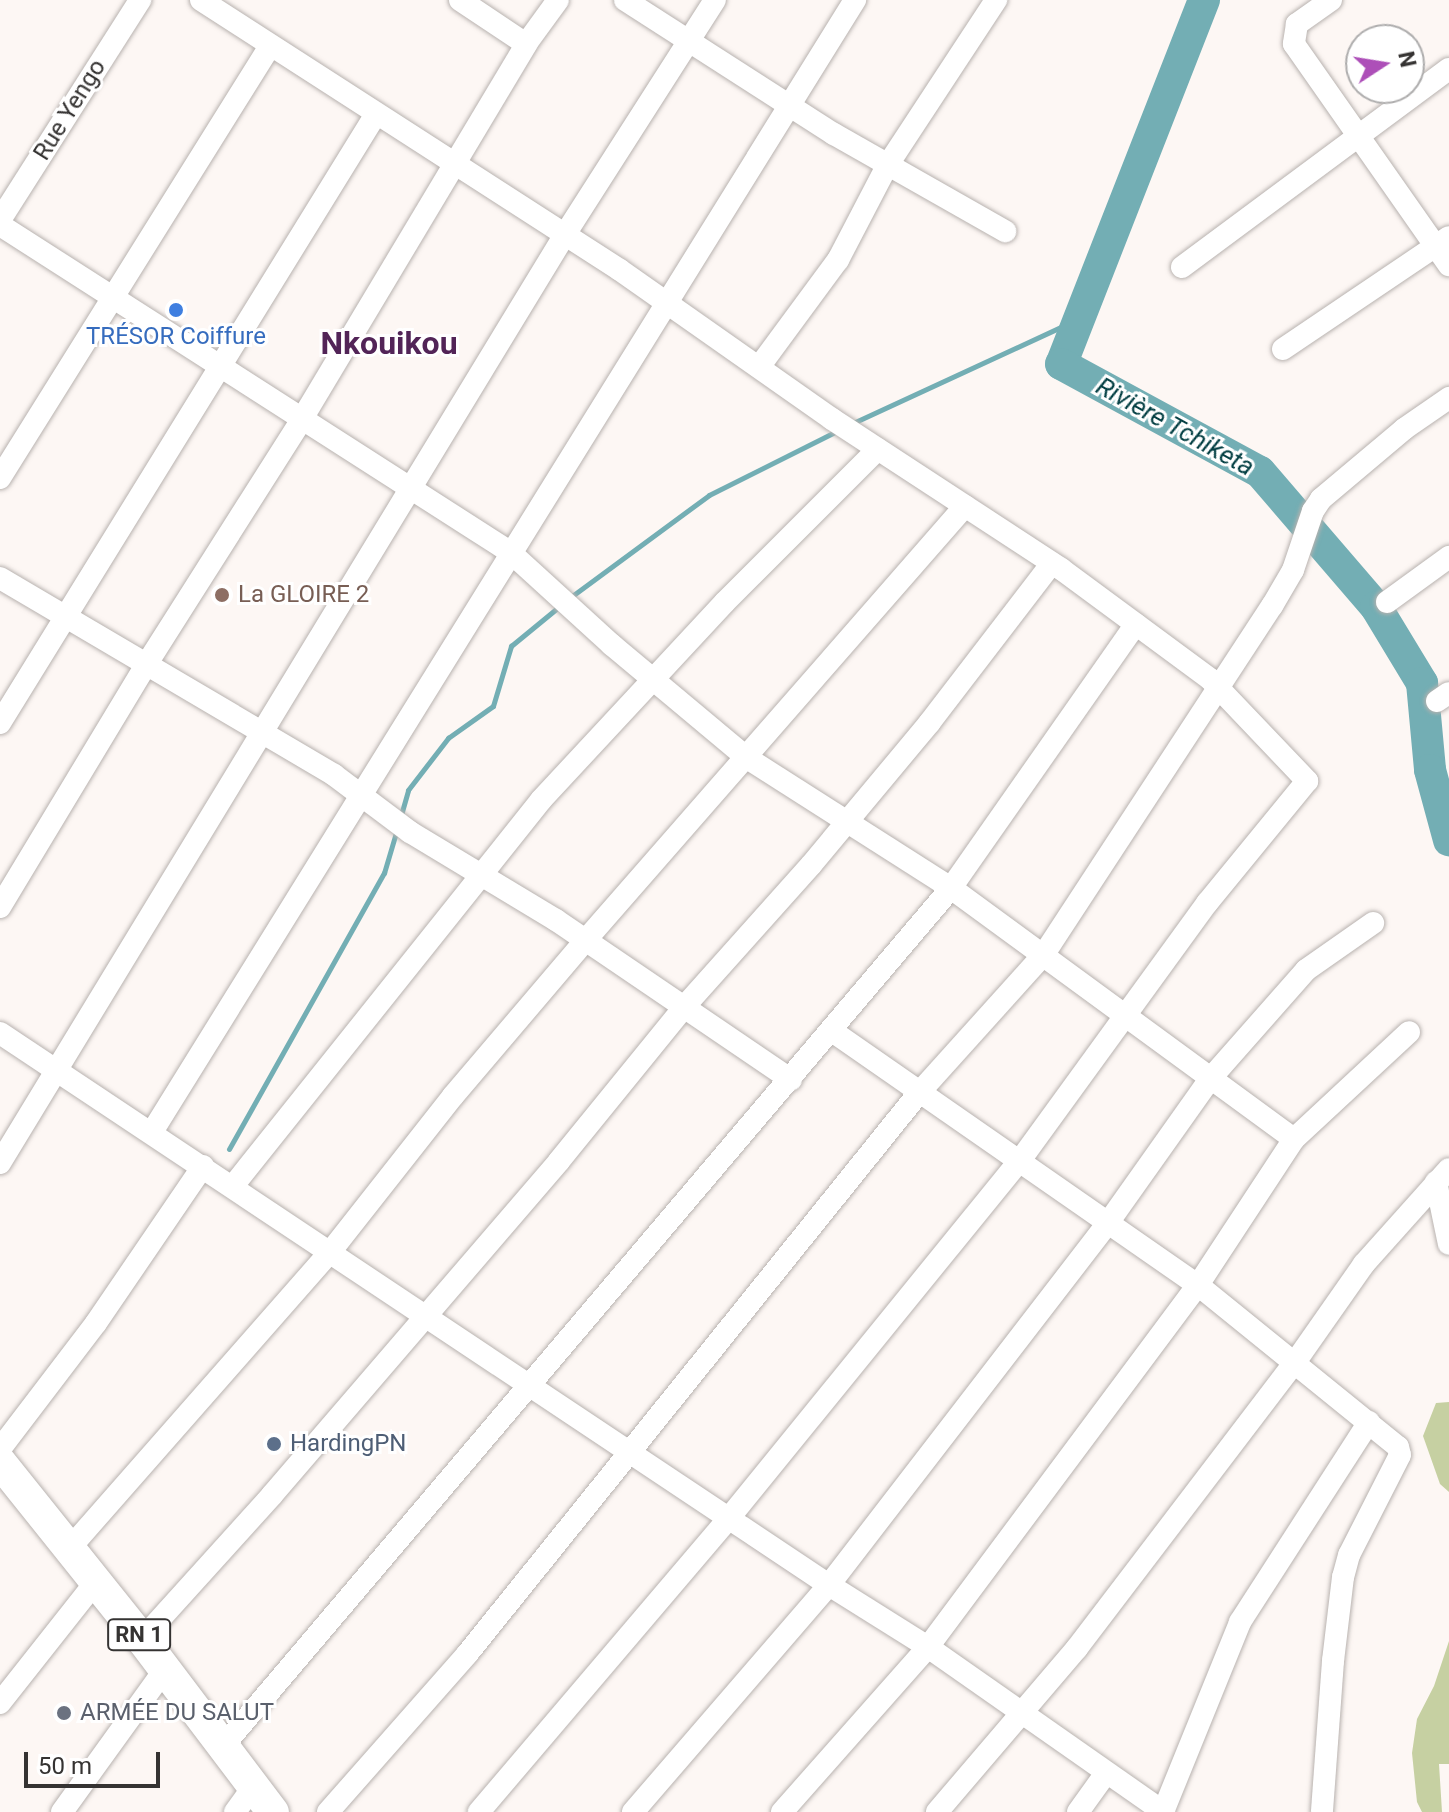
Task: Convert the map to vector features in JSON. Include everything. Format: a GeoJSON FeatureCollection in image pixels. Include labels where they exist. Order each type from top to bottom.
{"type":"FeatureCollection","features":[{"type":"Feature","properties":{"kind":"highway","name":"RN 1"},"geometry":{"type":"LineString","coordinates":[[5,1480],[69,1549],[224,1745],[244,1799],[273,1812]]}},
{"type":"Feature","properties":{"kind":"street","name":"Rue Yengo"},"geometry":{"type":"LineString","coordinates":[[0,222],[140,0]]}},
{"type":"Feature","properties":{"kind":"street"},"geometry":{"type":"LineString","coordinates":[[201,0],[664,302],[878,449],[1052,563],[1218,687],[1305,777],[1305,786],[1207,903],[1020,1160],[729,1518],[479,1812]]}},
{"type":"Feature","properties":{"kind":"street"},"geometry":{"type":"LineString","coordinates":[[460,0],[526,44]]}},
{"type":"Feature","properties":{"kind":"street"},"geometry":{"type":"LineString","coordinates":[[0,907],[146,665],[302,419],[526,44],[558,0]]}},
{"type":"Feature","properties":{"kind":"street"},"geometry":{"type":"LineString","coordinates":[[625,0],[887,166],[1005,231]]}},
{"type":"Feature","properties":{"kind":"street"},"geometry":{"type":"LineString","coordinates":[[0,1163],[260,731],[564,236],[715,0]]}},
{"type":"Feature","properties":{"kind":"street"},"geometry":{"type":"LineString","coordinates":[[152,1132],[664,302],[855,0]]}},
{"type":"Feature","properties":{"kind":"street"},"geometry":{"type":"LineString","coordinates":[[759,367],[838,260],[887,166],[996,0]]}},
{"type":"Feature","properties":{"kind":"street"},"geometry":{"type":"LineString","coordinates":[[1283,349],[1444,250],[1358,138],[1300,54],[1292,37],[1297,24],[1331,0]]}},
{"type":"Feature","properties":{"kind":"street"},"geometry":{"type":"LineString","coordinates":[[0,478],[270,46]]}},
{"type":"Feature","properties":{"kind":"street"},"geometry":{"type":"LineString","coordinates":[[1182,267],[1449,69]]}},
{"type":"Feature","properties":{"kind":"street"},"geometry":{"type":"LineString","coordinates":[[0,723],[376,114]]}},
{"type":"Feature","properties":{"kind":"street"},"geometry":{"type":"LineString","coordinates":[[0,222],[510,552],[653,681],[747,758],[951,888],[1294,1139]]}},
{"type":"Feature","properties":{"kind":"street"},"geometry":{"type":"LineString","coordinates":[[328,1812],[468,1653],[918,1094],[1044,954],[1293,570],[1313,511],[1321,499],[1404,429],[1449,398]]}},
{"type":"Feature","properties":{"kind":"street"},"geometry":{"type":"LineString","coordinates":[[233,1186],[541,800],[785,538],[878,449]]}},
{"type":"Feature","properties":{"kind":"street"},"geometry":{"type":"LineString","coordinates":[[69,1549],[331,1251],[453,1096],[584,942],[965,506]]}},
{"type":"Feature","properties":{"kind":"street"},"geometry":{"type":"LineString","coordinates":[[1387,602],[1449,557]]}},
{"type":"Feature","properties":{"kind":"street"},"geometry":{"type":"LineString","coordinates":[[142,1639],[426,1316],[684,1007],[846,822],[970,673],[1052,563]]}},
{"type":"Feature","properties":{"kind":"street"},"geometry":{"type":"LineString","coordinates":[[0,578],[260,731],[360,794],[410,832],[684,1007],[791,1080]]}},
{"type":"Feature","properties":{"kind":"street"},"geometry":{"type":"LineString","coordinates":[[224,1745],[951,888],[1136,624]]}},
{"type":"Feature","properties":{"kind":"street"},"geometry":{"type":"LineString","coordinates":[[633,1812],[829,1585],[1108,1223],[1210,1079],[1306,970],[1373,923]]}},
{"type":"Feature","properties":{"kind":"street"},"geometry":{"type":"LineString","coordinates":[[832,1031],[918,1094],[1020,1160],[1198,1285],[1296,1361],[1398,1447],[1400,1455],[1349,1555],[1343,1577],[1333,1661],[1322,1812]]}},
{"type":"Feature","properties":{"kind":"street"},"geometry":{"type":"LineString","coordinates":[[782,1812],[928,1647],[1198,1285],[1294,1139],[1409,1032]]}},
{"type":"Feature","properties":{"kind":"street"},"geometry":{"type":"LineString","coordinates":[[0,1033],[829,1585],[928,1647],[1164,1812],[1240,1622],[1369,1422]]}},
{"type":"Feature","properties":{"kind":"street"},"geometry":{"type":"LineString","coordinates":[[0,1449],[96,1323],[203,1166]]}},
{"type":"Feature","properties":{"kind":"street"},"geometry":{"type":"LineString","coordinates":[[1443,1175],[1449,1244]]}},
{"type":"Feature","properties":{"kind":"street"},"geometry":{"type":"LineString","coordinates":[[937,1812],[1023,1714],[1296,1361],[1364,1264],[1443,1175]]}},
{"type":"Feature","properties":{"kind":"street"},"geometry":{"type":"LineString","coordinates":[[0,1703],[94,1584]]}},
{"type":"Feature","properties":{"kind":"street"},"geometry":{"type":"LineString","coordinates":[[62,1812],[165,1669]]}},
{"type":"Feature","properties":{"kind":"street"},"geometry":{"type":"LineString","coordinates":[[1078,1812],[1106,1773]]}},
{"type":"Feature","properties":{"kind":"green space"},"geometry":{"type":"Polygon","coordinates":[[[1449,1402],[1449,1492],[1440,1484],[1423,1436],[1436,1403],[1449,1402]]]}},
{"type":"Feature","properties":{"kind":"green space"},"geometry":{"type":"Polygon","coordinates":[[[1449,1641],[1449,1764],[1439,1764],[1442,1812],[1422,1812],[1417,1802],[1412,1753],[1417,1719],[1434,1686],[1449,1641]]]}},
{"type":"Feature","properties":{"kind":"waterway","name":"Rivière Tchiketa"},"geometry":{"type":"LineString","coordinates":[[1204,0],[1061,364],[1260,472],[1376,607],[1422,683],[1430,770],[1449,840]]}},
{"type":"Feature","properties":{"kind":"waterway"},"geometry":{"type":"LineString","coordinates":[[853,423],[1080,318]]}},
{"type":"Feature","properties":{"kind":"waterway"},"geometry":{"type":"LineString","coordinates":[[568,599],[709,495],[837,431]]}},
{"type":"Feature","properties":{"kind":"waterway"},"geometry":{"type":"LineString","coordinates":[[401,815],[408,790],[448,738],[493,706],[511,646],[561,605]]}},
{"type":"Feature","properties":{"kind":"waterway"},"geometry":{"type":"LineString","coordinates":[[229,1149],[384,873],[397,829]]}},
{"type":"Feature","properties":{"kind":"place","name":"TRÉSOR Coiffure"},"geometry":{"type":"Point","coordinates":[176,310]}},
{"type":"Feature","properties":{"kind":"place","name":"La GLOIRE 2"},"geometry":{"type":"Point","coordinates":[222,595]}},
{"type":"Feature","properties":{"kind":"place","name":"HardingPN"},"geometry":{"type":"Point","coordinates":[274,1444]}},
{"type":"Feature","properties":{"kind":"place","name":"ARMÉE DU SALUT"},"geometry":{"type":"Point","coordinates":[64,1713]}},
{"type":"Feature","properties":{"kind":"district","name":"Nkouikou"},"geometry":{"type":"Point","coordinates":[389,343]}}]}
